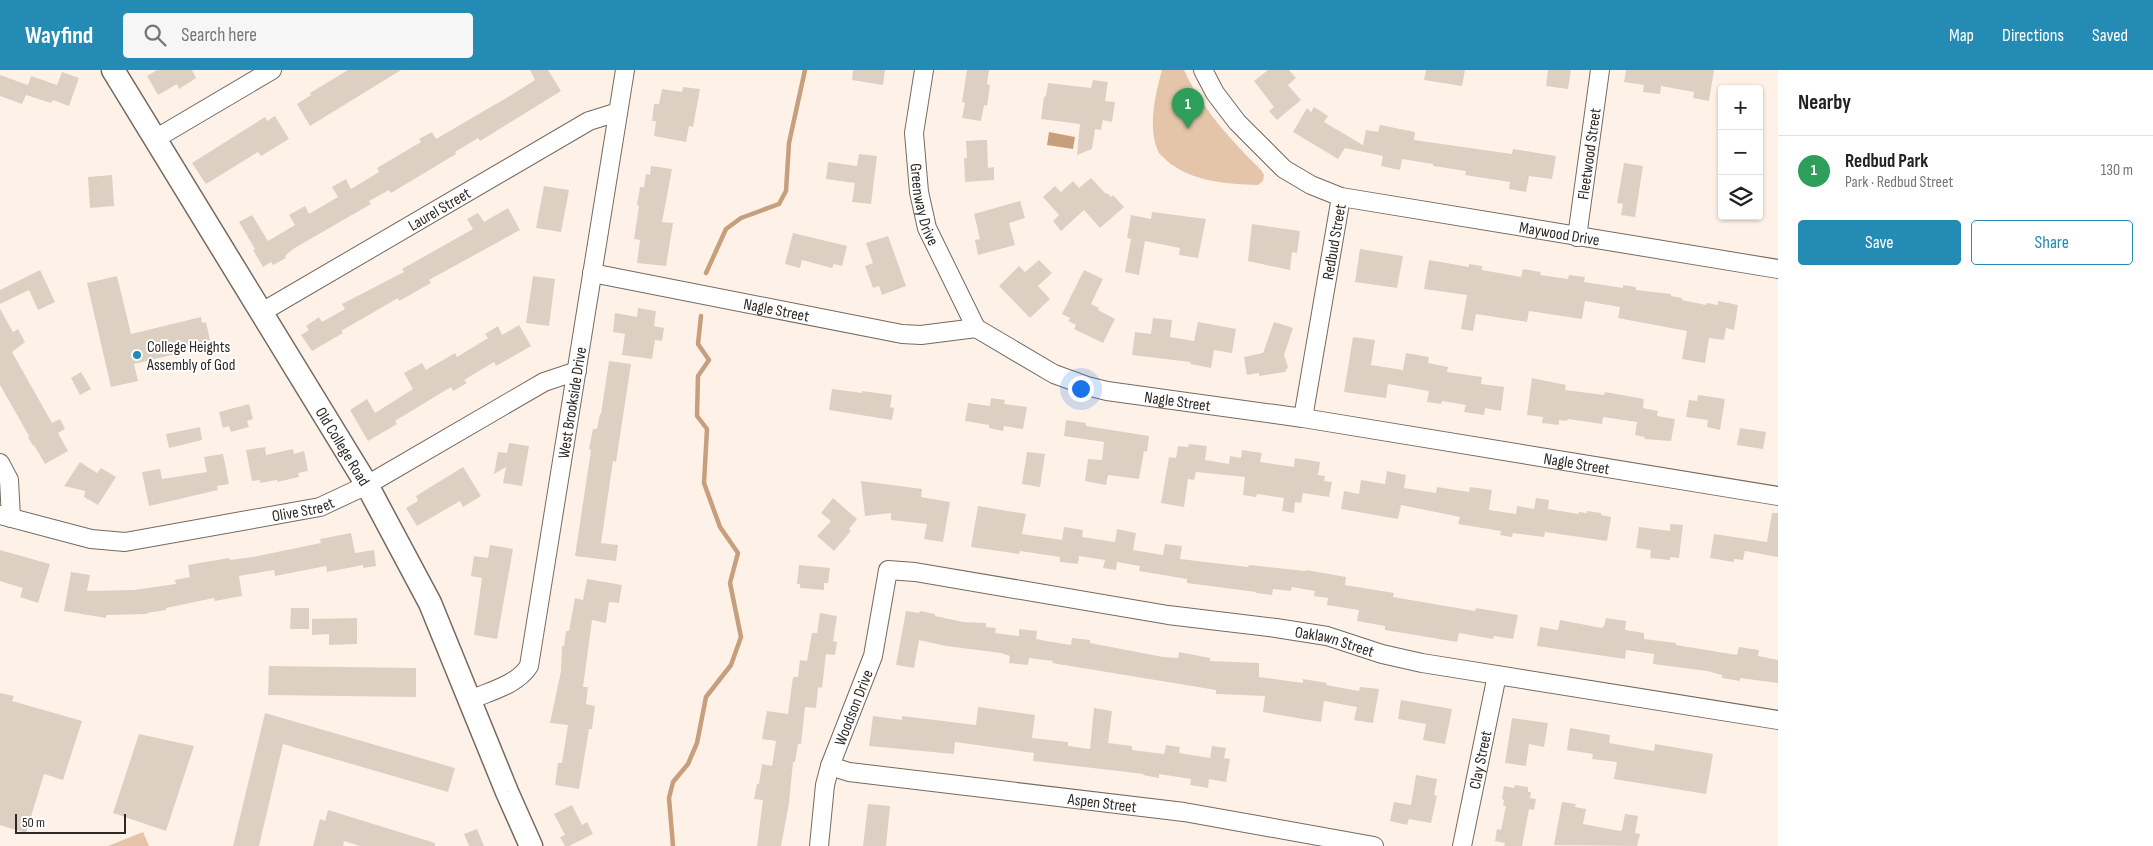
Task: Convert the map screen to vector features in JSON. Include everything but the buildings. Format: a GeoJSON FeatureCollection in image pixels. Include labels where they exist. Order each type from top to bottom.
{"type":"FeatureCollection","features":[{"type":"Feature","properties":{"kind":"street","name":"Old College Road"},"geometry":{"type":"LineString","coordinates":[[113,70],[367,485],[430,603],[531,846]]}},
{"type":"Feature","properties":{"kind":"street"},"geometry":{"type":"LineString","coordinates":[[156,138],[272,70]]}},
{"type":"Feature","properties":{"kind":"street","name":"West Brookside Drive"},"geometry":{"type":"LineString","coordinates":[[470,700],[515,681],[524,674],[529,666],[625,70]]}},
{"type":"Feature","properties":{"kind":"street","name":"Greenway Drive"},"geometry":{"type":"LineString","coordinates":[[924,70],[914,133],[919,192],[927,228],[976,328]]}},
{"type":"Feature","properties":{"kind":"street","name":"Redbud Street"},"geometry":{"type":"LineString","coordinates":[[1203,70],[1215,93],[1236,122],[1284,169],[1311,185],[1341,197],[1303,418]]}},
{"type":"Feature","properties":{"kind":"street","name":"Fleetwood Street"},"geometry":{"type":"LineString","coordinates":[[1577,237],[1600,70]]}},
{"type":"Feature","properties":{"kind":"street","name":"Laurel Street"},"geometry":{"type":"LineString","coordinates":[[262,312],[589,121],[618,112]]}},
{"type":"Feature","properties":{"kind":"street","name":"Maywood Drive"},"geometry":{"type":"LineString","coordinates":[[1341,197],[1778,269]]}},
{"type":"Feature","properties":{"kind":"street","name":"Nagle Street"},"geometry":{"type":"LineString","coordinates":[[592,274],[902,334],[931,334],[976,328],[1054,374],[1087,386],[1303,418],[1778,496]]}},
{"type":"Feature","properties":{"kind":"street","name":"Olive Street"},"geometry":{"type":"LineString","coordinates":[[5,516],[91,539],[125,542],[320,507],[367,485],[544,382],[577,371]]}},
{"type":"Feature","properties":{"kind":"street"},"geometry":{"type":"LineString","coordinates":[[0,463],[9,480],[5,516]]}},
{"type":"Feature","properties":{"kind":"street","name":"Oaklawn Street"},"geometry":{"type":"LineString","coordinates":[[888,570],[915,572],[1168,616],[1276,628],[1318,635],[1406,660],[1778,720]]}},
{"type":"Feature","properties":{"kind":"street","name":"Woodson Drive"},"geometry":{"type":"LineString","coordinates":[[818,846],[825,785],[830,766],[874,656],[888,570]]}},
{"type":"Feature","properties":{"kind":"street","name":"Clay Street"},"geometry":{"type":"LineString","coordinates":[[1462,846],[1497,675]]}},
{"type":"Feature","properties":{"kind":"street","name":"Aspen Street"},"geometry":{"type":"LineString","coordinates":[[830,766],[848,772],[1184,812],[1374,846]]}},
{"type":"Feature","properties":{"kind":"shaded area"},"geometry":{"type":"Polygon","coordinates":[[[1162,70],[1184,70],[1208,111],[1261,170],[1264,175],[1263,181],[1258,185],[1246,185],[1222,183],[1199,178],[1177,168],[1160,154],[1155,144],[1153,133],[1153,112],[1162,70]]]}},
{"type":"Feature","properties":{"kind":"shaded area"},"geometry":{"type":"Polygon","coordinates":[[[1049,132],[1075,137],[1073,149],[1047,145],[1049,132]]]}},
{"type":"Feature","properties":{"kind":"shaded area"},"geometry":{"type":"Polygon","coordinates":[[[143,832],[149,846],[108,846],[143,832]]]}},
{"type":"Feature","properties":{"kind":"waterway"},"geometry":{"type":"LineString","coordinates":[[706,273],[726,229],[741,218],[779,204],[786,191],[789,143],[805,70]]}},
{"type":"Feature","properties":{"kind":"waterway"},"geometry":{"type":"LineString","coordinates":[[673,846],[669,798],[673,782],[688,764],[697,743],[706,697],[731,665],[741,637],[730,583],[738,553],[720,527],[704,483],[707,429],[697,416],[698,376],[709,360],[698,344],[701,316]]}},
{"type":"Feature","properties":{"kind":"place","name":"Redbud Park"},"geometry":{"type":"Point","coordinates":[1188,129]}},
{"type":"Feature","properties":{"kind":"place","name":"College Heights Assembly of God"},"geometry":{"type":"Point","coordinates":[137,355]}}]}
